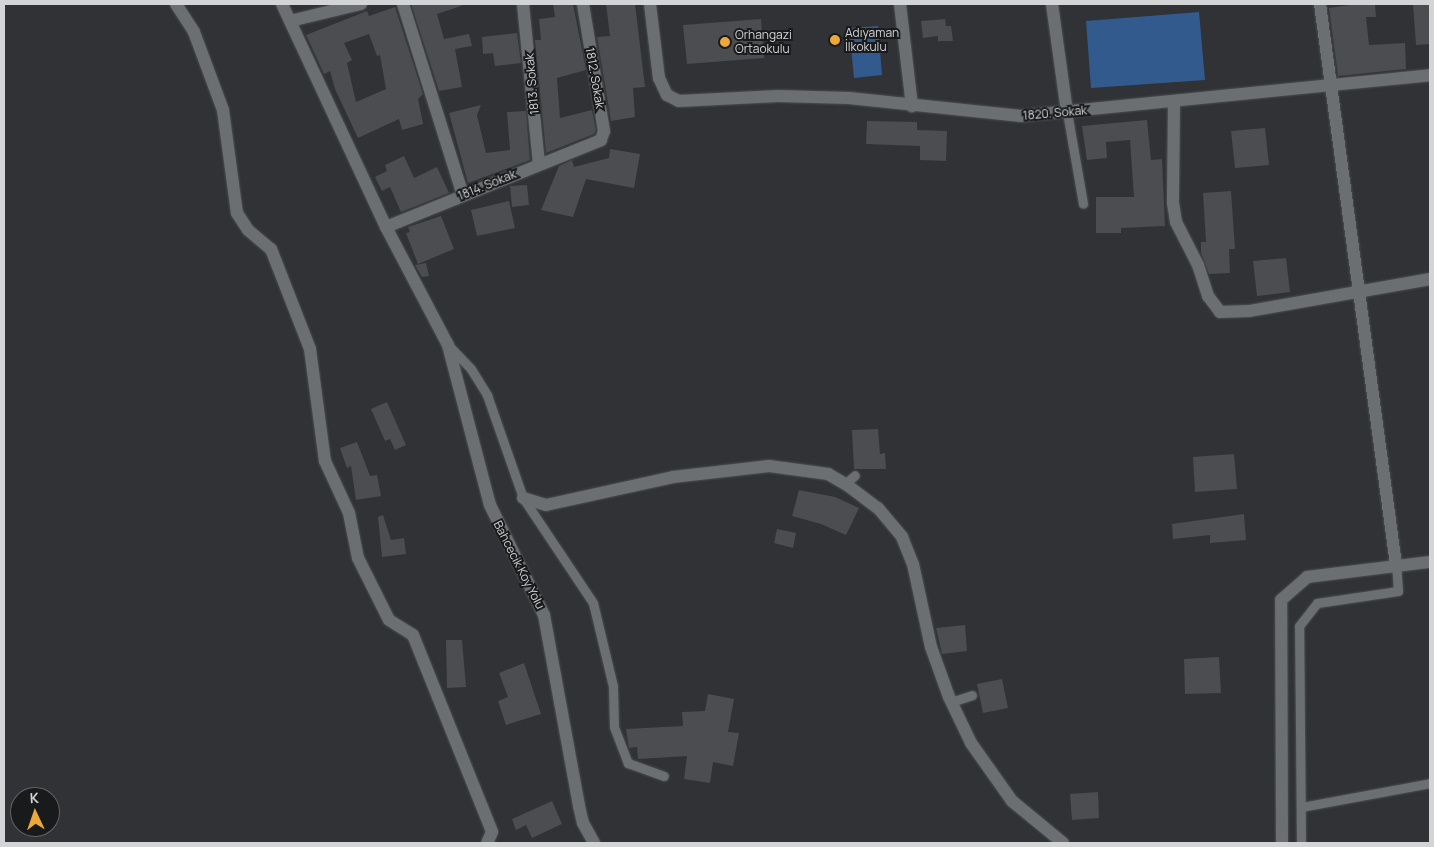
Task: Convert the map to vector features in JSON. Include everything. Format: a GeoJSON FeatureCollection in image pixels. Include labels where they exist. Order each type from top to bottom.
{"type":"FeatureCollection","features":[{"type":"Feature","properties":{"kind":"street"},"geometry":{"type":"LineString","coordinates":[[176,4],[194,32],[223,110],[238,213],[248,230],[271,249],[310,349],[325,461],[349,514],[358,558],[389,620],[413,635],[492,832],[487,843]]}},
{"type":"Feature","properties":{"kind":"street","name":"Bahcecik Koy Yolu"},"geometry":{"type":"LineString","coordinates":[[282,4],[386,227],[448,345],[490,505],[544,615],[579,806],[583,823],[594,843]]}},
{"type":"Feature","properties":{"kind":"street"},"geometry":{"type":"LineString","coordinates":[[290,21],[361,4]]}},
{"type":"Feature","properties":{"kind":"street"},"geometry":{"type":"LineString","coordinates":[[403,4],[432,88],[463,195]]}},
{"type":"Feature","properties":{"kind":"street","name":"1813. Sokak"},"geometry":{"type":"LineString","coordinates":[[523,4],[539,164]]}},
{"type":"Feature","properties":{"kind":"street","name":"1812. Sokak"},"geometry":{"type":"LineString","coordinates":[[582,4],[604,131],[601,140],[590,147]]}},
{"type":"Feature","properties":{"kind":"street","name":"1820. Sokak"},"geometry":{"type":"LineString","coordinates":[[650,4],[659,78],[667,95],[679,101],[778,96],[849,98],[1021,116],[1430,75]]}},
{"type":"Feature","properties":{"kind":"street"},"geometry":{"type":"LineString","coordinates":[[900,4],[912,106]]}},
{"type":"Feature","properties":{"kind":"street"},"geometry":{"type":"LineString","coordinates":[[1052,4],[1067,112]]}},
{"type":"Feature","properties":{"kind":"street"},"geometry":{"type":"LineString","coordinates":[[1320,4],[1329,86],[1396,565]]}},
{"type":"Feature","properties":{"kind":"street"},"geometry":{"type":"LineString","coordinates":[[1174,102],[1175,212],[1213,307],[1220,312],[1249,311],[1357,290],[1430,279]]}},
{"type":"Feature","properties":{"kind":"street","name":"1814. Sokak"},"geometry":{"type":"LineString","coordinates":[[386,227],[539,164],[590,147]]}},
{"type":"Feature","properties":{"kind":"street"},"geometry":{"type":"LineString","coordinates":[[523,498],[546,505],[674,477],[769,466],[828,474],[845,484],[878,508],[902,538],[913,564],[931,647],[952,702],[971,743],[992,776],[1012,801],[1063,843]]}},
{"type":"Feature","properties":{"kind":"street"},"geometry":{"type":"LineString","coordinates":[[1282,843],[1281,600],[1307,577],[1430,562]]}},
{"type":"Feature","properties":{"kind":"lane"},"geometry":{"type":"LineString","coordinates":[[1067,112],[1083,204]]}},
{"type":"Feature","properties":{"kind":"lane"},"geometry":{"type":"LineString","coordinates":[[448,345],[471,369],[487,395],[523,498],[593,603],[613,686],[614,727],[628,763],[664,776]]}},
{"type":"Feature","properties":{"kind":"lane"},"geometry":{"type":"LineString","coordinates":[[845,484],[855,475]]}},
{"type":"Feature","properties":{"kind":"lane"},"geometry":{"type":"LineString","coordinates":[[1301,843],[1299,626],[1317,603],[1398,591],[1396,565]]}},
{"type":"Feature","properties":{"kind":"lane"},"geometry":{"type":"LineString","coordinates":[[952,702],[972,695]]}},
{"type":"Feature","properties":{"kind":"lane"},"geometry":{"type":"LineString","coordinates":[[1301,807],[1430,783]]}},
{"type":"Feature","properties":{"kind":"shaded area"},"geometry":{"type":"Polygon","coordinates":[[[1199,12],[1205,80],[1091,88],[1086,21],[1199,12]]]}},
{"type":"Feature","properties":{"kind":"shaded area"},"geometry":{"type":"Polygon","coordinates":[[[878,26],[882,75],[854,78],[849,28],[878,26]]]}},
{"type":"Feature","properties":{"kind":"building"},"geometry":{"type":"Polygon","coordinates":[[[411,4],[460,4],[461,6],[437,14],[444,39],[469,34],[472,46],[455,49],[462,87],[439,91],[411,4]]]}},
{"type":"Feature","properties":{"kind":"building"},"geometry":{"type":"Polygon","coordinates":[[[553,4],[573,4],[586,70],[557,78],[560,118],[592,110],[596,130],[594,134],[546,153],[535,40],[541,40],[539,19],[555,17],[553,4]]]}},
{"type":"Feature","properties":{"kind":"building"},"geometry":{"type":"Polygon","coordinates":[[[606,4],[635,4],[645,87],[633,88],[635,117],[611,121],[597,37],[610,36],[606,4]]]}},
{"type":"Feature","properties":{"kind":"building"},"geometry":{"type":"Polygon","coordinates":[[[1357,4],[1375,5],[1376,17],[1366,17],[1369,45],[1405,43],[1406,69],[1338,76],[1329,8],[1357,4]]]}},
{"type":"Feature","properties":{"kind":"building"},"geometry":{"type":"Polygon","coordinates":[[[1413,4],[1430,4],[1430,44],[1416,45],[1413,4]]]}},
{"type":"Feature","properties":{"kind":"building"},"geometry":{"type":"Polygon","coordinates":[[[395,7],[423,94],[418,99],[423,124],[402,130],[399,119],[358,138],[335,89],[330,71],[324,74],[306,35],[367,11],[369,16],[395,7]],[[369,34],[344,43],[352,60],[347,63],[356,102],[386,89],[380,55],[377,56],[369,34]]]}},
{"type":"Feature","properties":{"kind":"building"},"geometry":{"type":"Polygon","coordinates":[[[761,19],[764,58],[687,64],[683,25],[761,19]]]}},
{"type":"Feature","properties":{"kind":"building"},"geometry":{"type":"Polygon","coordinates":[[[945,19],[946,26],[951,26],[953,41],[938,41],[938,36],[923,38],[921,21],[945,19]]]}},
{"type":"Feature","properties":{"kind":"building"},"geometry":{"type":"Polygon","coordinates":[[[517,33],[521,63],[495,66],[493,53],[483,54],[482,37],[517,33]]]}},
{"type":"Feature","properties":{"kind":"building"},"geometry":{"type":"Polygon","coordinates":[[[481,105],[477,115],[486,153],[510,150],[507,112],[526,111],[530,160],[468,183],[449,113],[481,105]]]}},
{"type":"Feature","properties":{"kind":"building"},"geometry":{"type":"Polygon","coordinates":[[[1147,120],[1151,160],[1162,159],[1165,226],[1121,228],[1121,233],[1096,233],[1096,197],[1134,197],[1130,140],[1106,142],[1107,158],[1087,160],[1082,126],[1147,120]]]}},
{"type":"Feature","properties":{"kind":"building"},"geometry":{"type":"Polygon","coordinates":[[[867,121],[917,122],[917,130],[947,131],[946,161],[920,160],[920,146],[866,144],[867,121]]]}},
{"type":"Feature","properties":{"kind":"building"},"geometry":{"type":"Polygon","coordinates":[[[1265,128],[1269,165],[1235,168],[1231,131],[1265,128]]]}},
{"type":"Feature","properties":{"kind":"building"},"geometry":{"type":"Polygon","coordinates":[[[610,149],[640,154],[634,188],[586,179],[573,217],[541,210],[559,166],[572,160],[574,167],[609,158],[610,149]]]}},
{"type":"Feature","properties":{"kind":"building"},"geometry":{"type":"Polygon","coordinates":[[[404,156],[414,178],[437,167],[449,193],[401,212],[390,187],[382,191],[375,177],[387,171],[385,165],[404,156]]]}},
{"type":"Feature","properties":{"kind":"building"},"geometry":{"type":"Polygon","coordinates":[[[527,185],[529,205],[512,207],[510,186],[527,185]]]}},
{"type":"Feature","properties":{"kind":"building"},"geometry":{"type":"Polygon","coordinates":[[[1231,191],[1235,249],[1229,249],[1230,273],[1209,274],[1201,253],[1201,242],[1206,242],[1203,193],[1231,191]]]}},
{"type":"Feature","properties":{"kind":"building"},"geometry":{"type":"Polygon","coordinates":[[[509,201],[515,228],[477,236],[471,210],[509,201]]]}},
{"type":"Feature","properties":{"kind":"building"},"geometry":{"type":"Polygon","coordinates":[[[441,216],[454,249],[418,264],[406,233],[410,232],[408,227],[441,216]]]}},
{"type":"Feature","properties":{"kind":"building"},"geometry":{"type":"Polygon","coordinates":[[[1286,258],[1290,292],[1257,296],[1253,261],[1286,258]]]}},
{"type":"Feature","properties":{"kind":"building"},"geometry":{"type":"Polygon","coordinates":[[[426,263],[429,276],[422,277],[415,265],[426,263]]]}},
{"type":"Feature","properties":{"kind":"building"},"geometry":{"type":"Polygon","coordinates":[[[387,402],[406,445],[395,450],[390,439],[385,441],[371,409],[387,402]]]}},
{"type":"Feature","properties":{"kind":"building"},"geometry":{"type":"Polygon","coordinates":[[[878,429],[880,454],[885,453],[886,469],[854,469],[852,430],[878,429]]]}},
{"type":"Feature","properties":{"kind":"building"},"geometry":{"type":"Polygon","coordinates":[[[357,442],[370,476],[377,475],[381,496],[356,500],[351,466],[347,468],[340,448],[357,442]]]}},
{"type":"Feature","properties":{"kind":"building"},"geometry":{"type":"Polygon","coordinates":[[[1234,454],[1237,489],[1195,492],[1193,457],[1234,454]]]}},
{"type":"Feature","properties":{"kind":"building"},"geometry":{"type":"Polygon","coordinates":[[[799,490],[835,497],[859,508],[846,535],[821,524],[792,516],[799,490]]]}},
{"type":"Feature","properties":{"kind":"building"},"geometry":{"type":"Polygon","coordinates":[[[1244,514],[1246,540],[1210,543],[1210,535],[1173,539],[1172,524],[1244,514]]]}},
{"type":"Feature","properties":{"kind":"building"},"geometry":{"type":"Polygon","coordinates":[[[383,515],[391,540],[404,538],[406,554],[382,557],[378,517],[383,515]]]}},
{"type":"Feature","properties":{"kind":"building"},"geometry":{"type":"Polygon","coordinates":[[[777,529],[796,533],[793,548],[774,543],[777,529]]]}},
{"type":"Feature","properties":{"kind":"building"},"geometry":{"type":"Polygon","coordinates":[[[965,625],[967,651],[942,654],[936,628],[965,625]]]}},
{"type":"Feature","properties":{"kind":"building"},"geometry":{"type":"Polygon","coordinates":[[[446,640],[462,640],[466,687],[447,688],[446,640]]]}},
{"type":"Feature","properties":{"kind":"building"},"geometry":{"type":"Polygon","coordinates":[[[1219,657],[1221,693],[1185,694],[1184,659],[1219,657]]]}},
{"type":"Feature","properties":{"kind":"building"},"geometry":{"type":"Polygon","coordinates":[[[524,663],[541,714],[506,725],[498,701],[508,697],[499,673],[524,663]]]}},
{"type":"Feature","properties":{"kind":"building"},"geometry":{"type":"Polygon","coordinates":[[[1002,679],[1008,708],[983,713],[977,684],[1002,679]]]}},
{"type":"Feature","properties":{"kind":"building"},"geometry":{"type":"Polygon","coordinates":[[[708,694],[734,699],[728,732],[739,733],[733,766],[713,762],[710,783],[684,779],[687,756],[638,759],[637,747],[629,748],[626,729],[683,726],[682,712],[705,711],[708,694]]]}},
{"type":"Feature","properties":{"kind":"building"},"geometry":{"type":"Polygon","coordinates":[[[1098,792],[1099,818],[1072,820],[1070,794],[1098,792]]]}},
{"type":"Feature","properties":{"kind":"building"},"geometry":{"type":"Polygon","coordinates":[[[552,801],[562,824],[532,838],[526,825],[516,830],[512,819],[552,801]]]}},
{"type":"Feature","properties":{"kind":"place","name":"Adıyaman İlkokulu"},"geometry":{"type":"Point","coordinates":[835,40]}},
{"type":"Feature","properties":{"kind":"place","name":"Orhangazi Ortaokulu"},"geometry":{"type":"Point","coordinates":[725,42]}}]}
